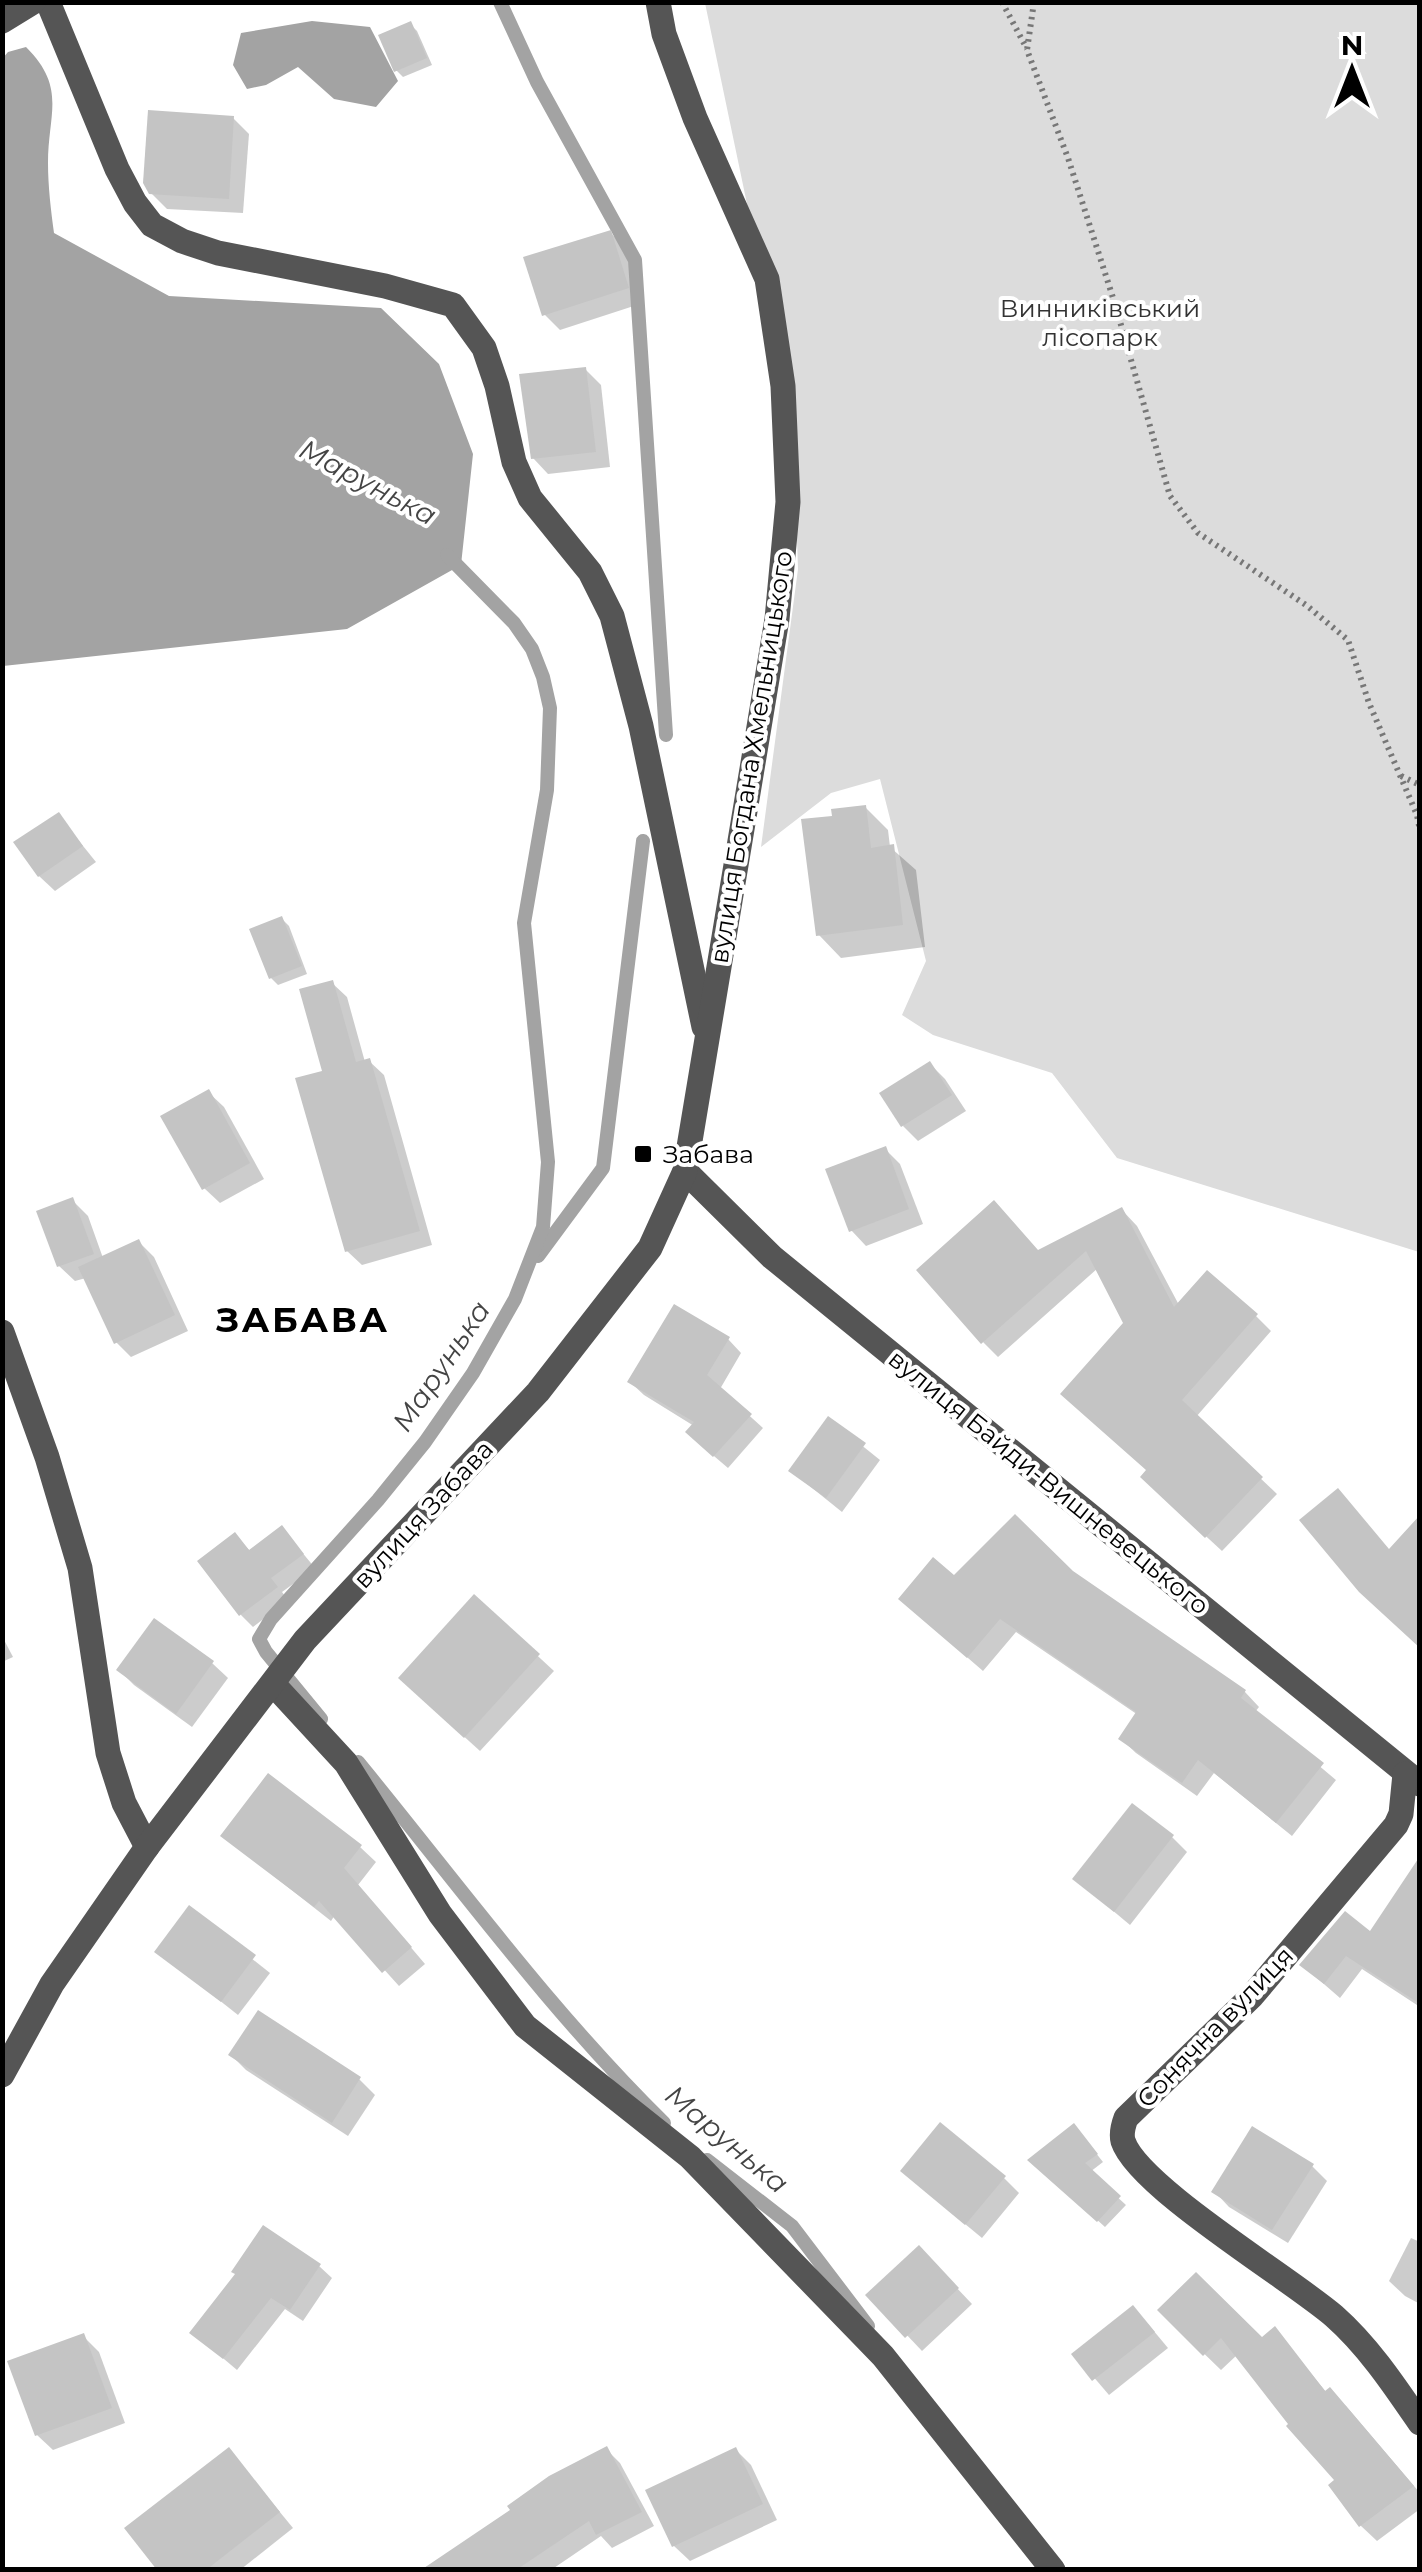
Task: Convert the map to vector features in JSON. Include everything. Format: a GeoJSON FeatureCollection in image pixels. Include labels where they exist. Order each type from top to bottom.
{"type":"FeatureCollection","features":[{"type":"Feature","properties":{"kind":"street"},"geometry":{"type":"LineString","coordinates":[[2,21],[33,2]]}},
{"type":"Feature","properties":{"kind":"street"},"geometry":{"type":"LineString","coordinates":[[48,2],[117,168],[152,225],[182,241],[218,253],[385,286],[453,305],[484,348],[514,462],[530,498],[590,572],[612,616],[641,726],[707,1042]]}},
{"type":"Feature","properties":{"kind":"street","name":"вулиця Богдана Хмельницького"},"geometry":{"type":"LineString","coordinates":[[658,2],[664,34],[695,118],[767,279],[783,386],[788,502],[777,619],[686,1171]]}},
{"type":"Feature","properties":{"kind":"street","name":"вулиця Забава"},"geometry":{"type":"LineString","coordinates":[[2,2075],[52,1984],[146,1847],[305,1640],[538,1392],[650,1248],[686,1171]]}},
{"type":"Feature","properties":{"kind":"street","name":"вулиця Байди-Вишневецького"},"geometry":{"type":"LineString","coordinates":[[686,1171],[772,1257],[1412,1779]]}},
{"type":"Feature","properties":{"kind":"street"},"geometry":{"type":"LineString","coordinates":[[2,1332],[47,1457],[80,1568],[108,1753],[124,1803],[146,1847]]}},
{"type":"Feature","properties":{"kind":"street"},"geometry":{"type":"LineString","coordinates":[[276,1681],[346,1763],[440,1914],[525,2026],[690,2156],[883,2356],[1054,2570]]}},
{"type":"Feature","properties":{"kind":"street","name":"Сонячна вулиця"},"geometry":{"type":"LineString","coordinates":[[1412,1779],[1396,1825],[1252,1996],[1126,2118],[1122,2129],[1123,2143],[1153,2181],[1334,2316],[1386,2373],[1420,2423]]}},
{"type":"Feature","properties":{"kind":"path"},"geometry":{"type":"LineString","coordinates":[[1002,2],[1027,50],[1068,158],[1170,496],[1198,533],[1306,605],[1348,640],[1420,831]]}},
{"type":"Feature","properties":{"kind":"path"},"geometry":{"type":"LineString","coordinates":[[1027,50],[1034,2]]}},
{"type":"Feature","properties":{"kind":"path"},"geometry":{"type":"LineString","coordinates":[[1400,776],[1420,785]]}},
{"type":"Feature","properties":{"kind":"green space","name":"Винниківський лісопарк"},"geometry":{"type":"Polygon","coordinates":[[[705,3],[1419,3],[1419,1252],[1117,1158],[1052,1073],[933,1035],[902,1015],[926,961],[880,779],[831,793],[761,847],[798,569],[793,424],[705,3]]]}},
{"type":"Feature","properties":{"kind":"water"},"geometry":{"type":"Polygon","coordinates":[[[312,21],[370,27],[398,81],[376,107],[334,99],[298,67],[266,85],[247,89],[233,65],[241,33],[312,21]]]}},
{"type":"Feature","properties":{"kind":"water"},"geometry":{"type":"Polygon","coordinates":[[[26,47],[47,75],[51,89],[48,172],[54,233],[169,296],[381,308],[439,364],[473,454],[461,565],[347,629],[3,666],[2,59],[8,52],[26,47]]]}},
{"type":"Feature","properties":{"kind":"building"},"geometry":{"type":"Polygon","coordinates":[[[411,21],[427,58],[394,72],[378,35],[411,21]]]}},
{"type":"Feature","properties":{"kind":"building"},"geometry":{"type":"Polygon","coordinates":[[[148,110],[234,116],[229,199],[149,194],[143,183],[148,110]]]}},
{"type":"Feature","properties":{"kind":"building"},"geometry":{"type":"Polygon","coordinates":[[[611,230],[629,288],[542,316],[523,257],[611,230]]]}},
{"type":"Feature","properties":{"kind":"building"},"geometry":{"type":"Polygon","coordinates":[[[586,367],[596,452],[531,459],[519,374],[586,367]]]}},
{"type":"Feature","properties":{"kind":"building"},"geometry":{"type":"Polygon","coordinates":[[[866,805],[871,848],[894,844],[903,925],[816,936],[801,819],[832,816],[831,809],[866,805]]]}},
{"type":"Feature","properties":{"kind":"building"},"geometry":{"type":"Polygon","coordinates":[[[59,812],[83,846],[38,877],[13,842],[59,812]]]}},
{"type":"Feature","properties":{"kind":"building"},"geometry":{"type":"Polygon","coordinates":[[[282,916],[302,966],[269,979],[249,929],[282,916]]]}},
{"type":"Feature","properties":{"kind":"building"},"geometry":{"type":"Polygon","coordinates":[[[333,980],[356,1062],[370,1058],[420,1231],[345,1252],[295,1078],[322,1071],[299,989],[333,980]]]}},
{"type":"Feature","properties":{"kind":"building"},"geometry":{"type":"Polygon","coordinates":[[[930,1061],[952,1095],[901,1127],[879,1093],[930,1061]]]}},
{"type":"Feature","properties":{"kind":"building"},"geometry":{"type":"Polygon","coordinates":[[[209,1089],[250,1163],[202,1190],[160,1116],[209,1089]]]}},
{"type":"Feature","properties":{"kind":"building"},"geometry":{"type":"Polygon","coordinates":[[[886,1146],[909,1209],[849,1232],[825,1169],[886,1146]]]}},
{"type":"Feature","properties":{"kind":"building"},"geometry":{"type":"Polygon","coordinates":[[[73,1197],[94,1254],[57,1267],[36,1211],[73,1197]]]}},
{"type":"Feature","properties":{"kind":"building"},"geometry":{"type":"Polygon","coordinates":[[[994,1200],[1038,1250],[1122,1207],[1174,1307],[1207,1270],[1258,1314],[1182,1400],[1263,1477],[1205,1538],[1140,1477],[1146,1470],[1060,1394],[1123,1323],[1086,1251],[981,1344],[916,1270],[994,1200]]]}},
{"type":"Feature","properties":{"kind":"building"},"geometry":{"type":"Polygon","coordinates":[[[139,1239],[175,1315],[114,1344],[78,1267],[139,1239]]]}},
{"type":"Feature","properties":{"kind":"building"},"geometry":{"type":"Polygon","coordinates":[[[674,1304],[730,1337],[707,1375],[752,1414],[713,1457],[685,1432],[694,1422],[627,1382],[674,1304]]]}},
{"type":"Feature","properties":{"kind":"building"},"geometry":{"type":"Polygon","coordinates":[[[828,1416],[866,1443],[826,1498],[788,1471],[828,1416]]]}},
{"type":"Feature","properties":{"kind":"building"},"geometry":{"type":"Polygon","coordinates":[[[1338,1488],[1389,1549],[1420,1515],[1420,1648],[1359,1592],[1299,1520],[1338,1488]]]}},
{"type":"Feature","properties":{"kind":"building"},"geometry":{"type":"Polygon","coordinates":[[[1015,1514],[1073,1571],[1246,1690],[1241,1698],[1324,1763],[1276,1823],[1198,1760],[1182,1783],[1118,1739],[1136,1712],[1000,1619],[967,1658],[898,1599],[933,1557],[954,1575],[1015,1514]]]}},
{"type":"Feature","properties":{"kind":"building"},"geometry":{"type":"Polygon","coordinates":[[[282,1525],[304,1554],[271,1578],[278,1587],[239,1616],[197,1561],[235,1532],[249,1550],[282,1525]]]}},
{"type":"Feature","properties":{"kind":"building"},"geometry":{"type":"Polygon","coordinates":[[[474,1594],[540,1654],[464,1738],[398,1678],[474,1594]]]}},
{"type":"Feature","properties":{"kind":"building"},"geometry":{"type":"Polygon","coordinates":[[[154,1618],[214,1661],[176,1714],[116,1670],[154,1618]]]}},
{"type":"Feature","properties":{"kind":"building"},"geometry":{"type":"Polygon","coordinates":[[[268,1773],[362,1845],[344,1868],[412,1947],[382,1973],[319,1901],[314,1907],[220,1836],[268,1773]]]}},
{"type":"Feature","properties":{"kind":"building"},"geometry":{"type":"Polygon","coordinates":[[[1132,1803],[1174,1835],[1114,1912],[1072,1879],[1132,1803]]]}},
{"type":"Feature","properties":{"kind":"building"},"geometry":{"type":"Polygon","coordinates":[[[1420,1856],[1420,2004],[1346,1956],[1324,1984],[1299,1965],[1345,1911],[1370,1931],[1420,1856]]]}},
{"type":"Feature","properties":{"kind":"building"},"geometry":{"type":"Polygon","coordinates":[[[189,1905],[256,1955],[221,2002],[154,1952],[189,1905]]]}},
{"type":"Feature","properties":{"kind":"building"},"geometry":{"type":"Polygon","coordinates":[[[258,2010],[361,2077],[332,2123],[228,2055],[258,2010]]]}},
{"type":"Feature","properties":{"kind":"building"},"geometry":{"type":"Polygon","coordinates":[[[940,2122],[1006,2176],[965,2225],[900,2171],[940,2122]]]}},
{"type":"Feature","properties":{"kind":"building"},"geometry":{"type":"Polygon","coordinates":[[[1074,2123],[1098,2154],[1085,2163],[1121,2196],[1097,2222],[1027,2160],[1074,2123]]]}},
{"type":"Feature","properties":{"kind":"building"},"geometry":{"type":"Polygon","coordinates":[[[1252,2126],[1314,2164],[1272,2230],[1211,2192],[1252,2126]]]}},
{"type":"Feature","properties":{"kind":"building"},"geometry":{"type":"Polygon","coordinates":[[[263,2225],[321,2264],[290,2310],[271,2298],[223,2359],[189,2333],[235,2274],[231,2272],[263,2225]]]}},
{"type":"Feature","properties":{"kind":"building"},"geometry":{"type":"Polygon","coordinates":[[[919,2245],[959,2288],[905,2338],[865,2295],[919,2245]]]}},
{"type":"Feature","properties":{"kind":"building"},"geometry":{"type":"Polygon","coordinates":[[[1196,2272],[1262,2337],[1275,2326],[1325,2391],[1330,2387],[1414,2486],[1359,2527],[1328,2485],[1334,2480],[1286,2426],[1221,2338],[1203,2356],[1157,2310],[1196,2272]]]}},
{"type":"Feature","properties":{"kind":"building"},"geometry":{"type":"Polygon","coordinates":[[[1133,2305],[1155,2332],[1092,2381],[1071,2354],[1133,2305]]]}},
{"type":"Feature","properties":{"kind":"building"},"geometry":{"type":"Polygon","coordinates":[[[84,2333],[112,2408],[35,2436],[7,2361],[84,2333]]]}},
{"type":"Feature","properties":{"kind":"building"},"geometry":{"type":"Polygon","coordinates":[[[607,2446],[642,2512],[596,2535],[589,2521],[516,2570],[421,2570],[510,2510],[507,2506],[549,2476],[607,2446]]]}},
{"type":"Feature","properties":{"kind":"building"},"geometry":{"type":"Polygon","coordinates":[[[229,2447],[280,2512],[206,2570],[157,2570],[124,2528],[229,2447]]]}},
{"type":"Feature","properties":{"kind":"building"},"geometry":{"type":"Polygon","coordinates":[[[736,2447],[763,2504],[672,2547],[645,2490],[736,2447]]]}},
{"type":"Feature","properties":{"kind":"waterway"},"geometry":{"type":"LineString","coordinates":[[500,2],[537,82],[635,260],[666,735]]}},
{"type":"Feature","properties":{"kind":"waterway","name":"Марунька"},"geometry":{"type":"LineString","coordinates":[[321,1719],[259,1639],[271,1619],[425,1442],[473,1373],[515,1299],[543,1227],[548,1162],[524,923],[547,790],[550,708],[532,649],[514,623],[447,555]]}},
{"type":"Feature","properties":{"kind":"waterway"},"geometry":{"type":"LineString","coordinates":[[538,1256],[603,1168],[643,841]]}},
{"type":"Feature","properties":{"kind":"waterway","name":"Марунька"},"geometry":{"type":"LineString","coordinates":[[358,1762],[544,1992],[664,2123]]}},
{"type":"Feature","properties":{"kind":"waterway","name":"Марунька"},"geometry":{"type":"LineString","coordinates":[[707,2160],[792,2226],[868,2326]]}},
{"type":"Feature","properties":{"kind":"place","name":"Забава"},"geometry":{"type":"Point","coordinates":[643,1154]}},
{"type":"Feature","properties":{"kind":"district","name":"ЗАБАВА"},"geometry":{"type":"Point","coordinates":[303,1319]}}]}
